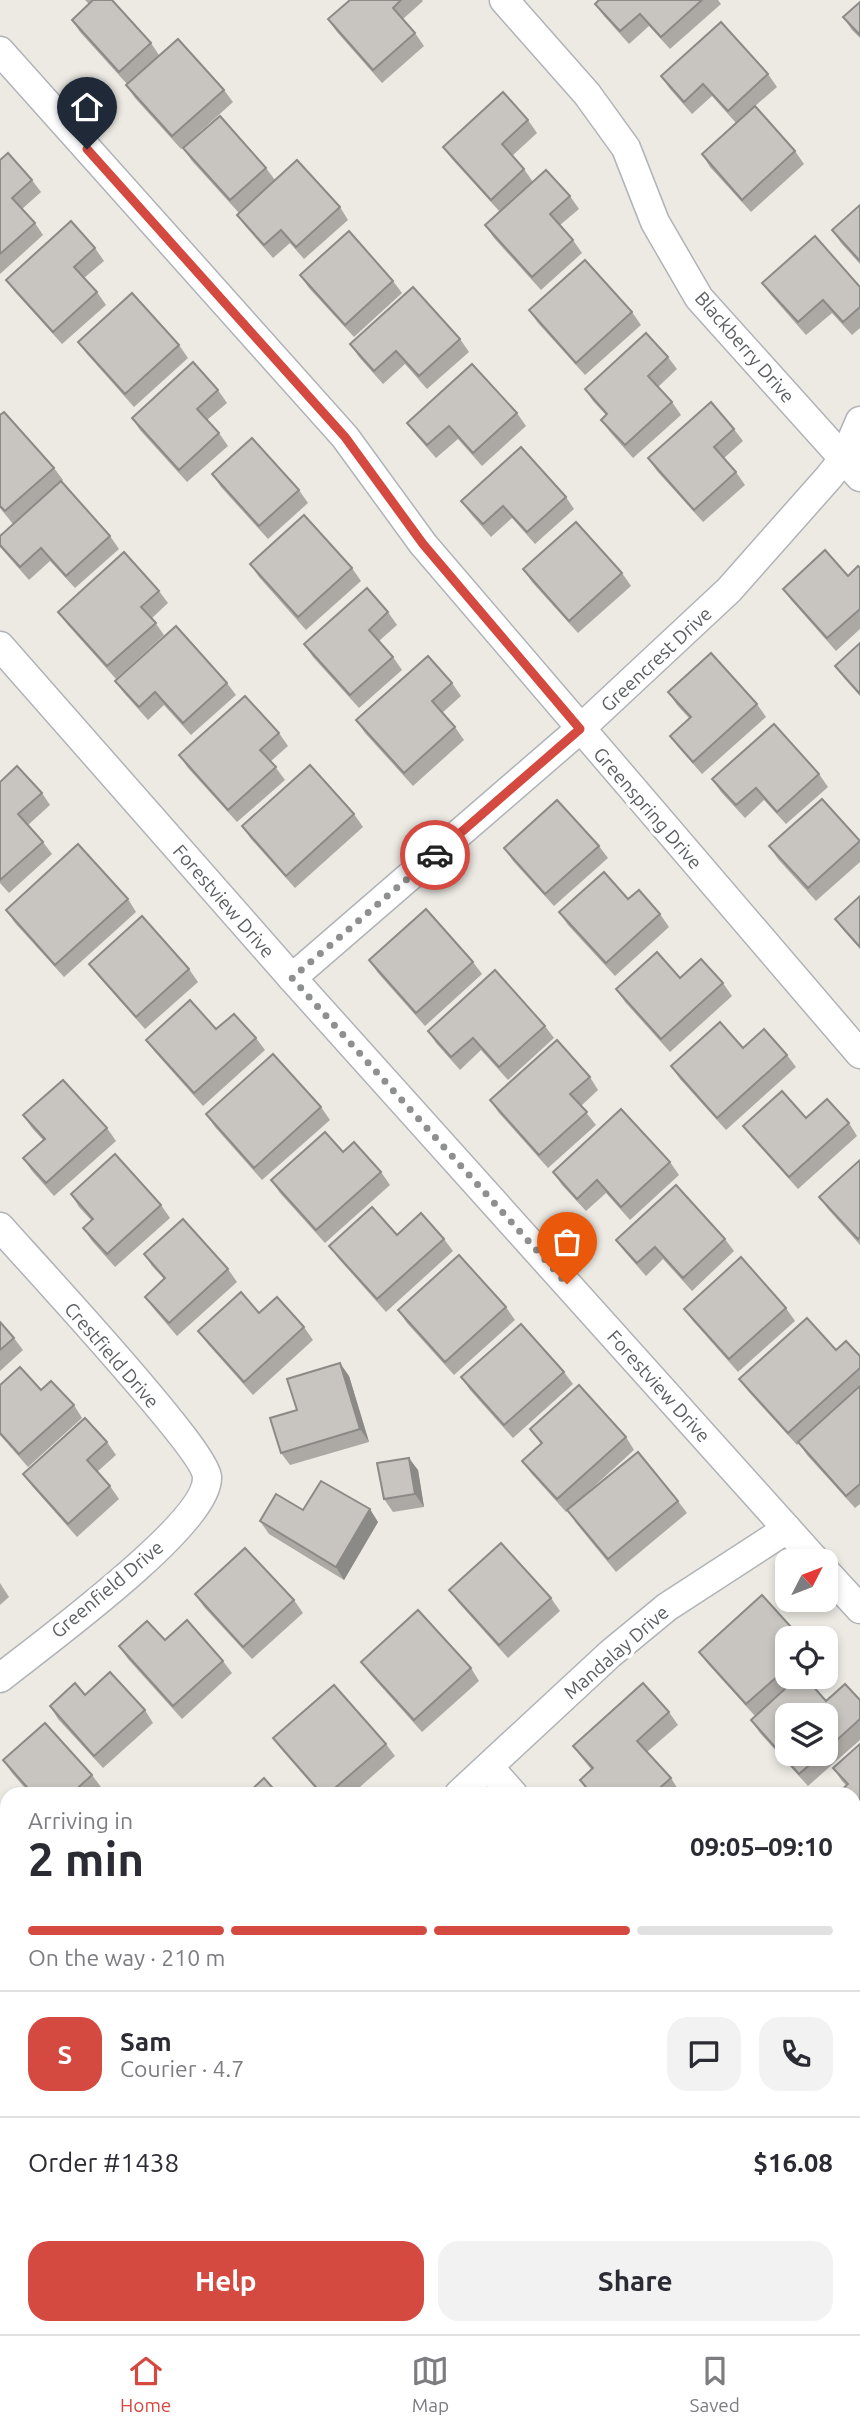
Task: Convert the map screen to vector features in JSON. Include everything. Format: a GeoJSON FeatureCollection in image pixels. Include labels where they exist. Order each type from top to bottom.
{"type":"FeatureCollection","features":[{"type":"Feature","properties":{"kind":"street","name":"Blackberry Drive"},"geometry":{"type":"LineString","coordinates":[[504,0],[587,94],[626,148],[655,222],[699,298],[852,467]]}},
{"type":"Feature","properties":{"kind":"street","name":"Greenspring Drive"},"geometry":{"type":"LineString","coordinates":[[0,51],[345,437],[423,544],[860,1054]]}},
{"type":"Feature","properties":{"kind":"street","name":"Greencrest Drive"},"geometry":{"type":"LineString","coordinates":[[292,978],[580,729],[729,590],[852,467],[860,421]]}},
{"type":"Feature","properties":{"kind":"street","name":"Forestview Drive"},"geometry":{"type":"LineString","coordinates":[[0,646],[292,978],[805,1549]]}},
{"type":"Feature","properties":{"kind":"street","name":"Crestfield Drive"},"geometry":{"type":"LineString","coordinates":[[0,1227],[203,1461],[207,1477],[204,1490]]}},
{"type":"Feature","properties":{"kind":"street","name":"Greenfield Drive"},"geometry":{"type":"LineString","coordinates":[[0,1678],[135,1569],[186,1521],[204,1490]]}},
{"type":"Feature","properties":{"kind":"street","name":"Mandalay Drive"},"geometry":{"type":"LineString","coordinates":[[467,1787],[610,1654],[667,1607],[787,1529]]}},
{"type":"Feature","properties":{"kind":"street"},"geometry":{"type":"LineString","coordinates":[[838,1585],[860,1609]]}},
{"type":"Feature","properties":{"kind":"street"},"geometry":{"type":"LineString","coordinates":[[489,1767],[507,1787]]}},
{"type":"Feature","properties":{"kind":"building"},"geometry":{"type":"Polygon","coordinates":[[[93,0],[112,0],[151,43],[119,72],[72,20],[93,0]]]}},
{"type":"Feature","properties":{"kind":"building"},"geometry":{"type":"Polygon","coordinates":[[[350,0],[401,0],[393,8],[415,33],[373,70],[328,19],[350,0]]]}},
{"type":"Feature","properties":{"kind":"building"},"geometry":{"type":"Polygon","coordinates":[[[599,0],[702,0],[661,37],[640,14],[620,31],[595,4],[599,0]]]}},
{"type":"Feature","properties":{"kind":"building"},"geometry":{"type":"Polygon","coordinates":[[[860,2],[860,35],[843,17],[860,2]]]}},
{"type":"Feature","properties":{"kind":"building"},"geometry":{"type":"Polygon","coordinates":[[[721,22],[768,74],[728,111],[703,84],[684,102],[661,76],[721,22]]]}},
{"type":"Feature","properties":{"kind":"building"},"geometry":{"type":"Polygon","coordinates":[[[178,39],[224,90],[172,136],[126,85],[178,39]]]}},
{"type":"Feature","properties":{"kind":"building"},"geometry":{"type":"Polygon","coordinates":[[[503,92],[528,120],[502,144],[524,169],[491,200],[443,147],[503,92]]]}},
{"type":"Feature","properties":{"kind":"building"},"geometry":{"type":"Polygon","coordinates":[[[755,106],[795,151],[742,200],[702,154],[755,106]]]}},
{"type":"Feature","properties":{"kind":"building"},"geometry":{"type":"Polygon","coordinates":[[[220,116],[266,168],[230,200],[183,148],[220,116]]]}},
{"type":"Feature","properties":{"kind":"building"},"geometry":{"type":"Polygon","coordinates":[[[8,153],[32,180],[12,198],[35,223],[0,254],[0,160],[8,153]]]}},
{"type":"Feature","properties":{"kind":"building"},"geometry":{"type":"Polygon","coordinates":[[[297,160],[340,207],[296,247],[281,230],[264,245],[237,215],[297,160]]]}},
{"type":"Feature","properties":{"kind":"building"},"geometry":{"type":"Polygon","coordinates":[[[546,170],[570,196],[550,214],[573,240],[532,277],[485,225],[546,170]]]}},
{"type":"Feature","properties":{"kind":"building"},"geometry":{"type":"Polygon","coordinates":[[[860,205],[860,261],[832,230],[860,205]]]}},
{"type":"Feature","properties":{"kind":"building"},"geometry":{"type":"Polygon","coordinates":[[[71,221],[95,248],[74,267],[97,292],[53,332],[6,280],[71,221]]]}},
{"type":"Feature","properties":{"kind":"building"},"geometry":{"type":"Polygon","coordinates":[[[349,231],[393,281],[345,325],[300,275],[349,231]]]}},
{"type":"Feature","properties":{"kind":"building"},"geometry":{"type":"Polygon","coordinates":[[[815,236],[860,287],[860,307],[843,322],[823,300],[798,322],[762,283],[815,236]]]}},
{"type":"Feature","properties":{"kind":"building"},"geometry":{"type":"Polygon","coordinates":[[[585,260],[632,312],[576,363],[529,310],[585,260]]]}},
{"type":"Feature","properties":{"kind":"building"},"geometry":{"type":"Polygon","coordinates":[[[413,287],[460,339],[419,376],[396,351],[374,371],[350,344],[413,287]]]}},
{"type":"Feature","properties":{"kind":"building"},"geometry":{"type":"Polygon","coordinates":[[[132,293],[179,345],[125,394],[78,342],[132,293]]]}},
{"type":"Feature","properties":{"kind":"building"},"geometry":{"type":"Polygon","coordinates":[[[646,333],[668,357],[648,376],[672,402],[625,445],[601,420],[607,414],[585,389],[646,333]]]}},
{"type":"Feature","properties":{"kind":"building"},"geometry":{"type":"Polygon","coordinates":[[[193,362],[218,390],[197,409],[219,433],[179,470],[132,418],[193,362]]]}},
{"type":"Feature","properties":{"kind":"building"},"geometry":{"type":"Polygon","coordinates":[[[472,364],[517,413],[473,453],[449,426],[427,445],[407,423],[472,364]]]}},
{"type":"Feature","properties":{"kind":"building"},"geometry":{"type":"Polygon","coordinates":[[[711,402],[734,429],[714,447],[736,472],[694,510],[648,458],[711,402]]]}},
{"type":"Feature","properties":{"kind":"building"},"geometry":{"type":"Polygon","coordinates":[[[4,412],[54,468],[5,511],[0,506],[0,415],[4,412]]]}},
{"type":"Feature","properties":{"kind":"building"},"geometry":{"type":"Polygon","coordinates":[[[252,438],[299,490],[259,526],[212,474],[252,438]]]}},
{"type":"Feature","properties":{"kind":"building"},"geometry":{"type":"Polygon","coordinates":[[[521,447],[566,497],[527,532],[503,506],[483,524],[461,501],[521,447]]]}},
{"type":"Feature","properties":{"kind":"building"},"geometry":{"type":"Polygon","coordinates":[[[61,481],[110,536],[66,576],[41,548],[20,567],[0,545],[0,536],[61,481]]]}},
{"type":"Feature","properties":{"kind":"building"},"geometry":{"type":"Polygon","coordinates":[[[304,515],[352,568],[298,617],[250,564],[304,515]]]}},
{"type":"Feature","properties":{"kind":"building"},"geometry":{"type":"Polygon","coordinates":[[[576,522],[622,573],[569,621],[523,569],[576,522]]]}},
{"type":"Feature","properties":{"kind":"building"},"geometry":{"type":"Polygon","coordinates":[[[825,550],[848,576],[858,566],[860,568],[860,609],[827,638],[783,589],[825,550]]]}},
{"type":"Feature","properties":{"kind":"building"},"geometry":{"type":"Polygon","coordinates":[[[124,552],[159,591],[141,607],[156,623],[107,666],[58,612],[124,552]]]}},
{"type":"Feature","properties":{"kind":"building"},"geometry":{"type":"Polygon","coordinates":[[[367,588],[388,612],[369,630],[393,657],[350,695],[304,644],[367,588]]]}},
{"type":"Feature","properties":{"kind":"building"},"geometry":{"type":"Polygon","coordinates":[[[176,626],[227,683],[183,723],[155,692],[139,707],[115,681],[176,626]]]}},
{"type":"Feature","properties":{"kind":"building"},"geometry":{"type":"Polygon","coordinates":[[[860,643],[860,694],[835,666],[860,643]]]}},
{"type":"Feature","properties":{"kind":"building"},"geometry":{"type":"Polygon","coordinates":[[[711,653],[757,704],[693,762],[670,736],[691,717],[668,692],[711,653]]]}},
{"type":"Feature","properties":{"kind":"building"},"geometry":{"type":"Polygon","coordinates":[[[428,656],[452,683],[432,701],[455,727],[404,773],[356,720],[428,656]]]}},
{"type":"Feature","properties":{"kind":"building"},"geometry":{"type":"Polygon","coordinates":[[[245,696],[279,733],[260,750],[276,767],[228,810],[179,755],[245,696]]]}},
{"type":"Feature","properties":{"kind":"building"},"geometry":{"type":"Polygon","coordinates":[[[774,724],[819,774],[777,812],[756,788],[736,805],[712,779],[774,724]]]}},
{"type":"Feature","properties":{"kind":"building"},"geometry":{"type":"Polygon","coordinates":[[[310,765],[354,814],[286,876],[242,826],[310,765]]]}},
{"type":"Feature","properties":{"kind":"building"},"geometry":{"type":"Polygon","coordinates":[[[17,766],[42,793],[18,814],[43,842],[0,880],[0,782],[17,766]]]}},
{"type":"Feature","properties":{"kind":"building"},"geometry":{"type":"Polygon","coordinates":[[[822,799],[860,841],[808,888],[769,846],[822,799]]]}},
{"type":"Feature","properties":{"kind":"building"},"geometry":{"type":"Polygon","coordinates":[[[557,800],[599,846],[545,894],[504,848],[557,800]]]}},
{"type":"Feature","properties":{"kind":"building"},"geometry":{"type":"Polygon","coordinates":[[[78,844],[128,899],[55,965],[6,910],[78,844]]]}},
{"type":"Feature","properties":{"kind":"building"},"geometry":{"type":"Polygon","coordinates":[[[604,872],[628,899],[639,890],[660,914],[606,963],[559,912],[604,872]]]}},
{"type":"Feature","properties":{"kind":"building"},"geometry":{"type":"Polygon","coordinates":[[[860,896],[860,947],[835,919],[860,896]]]}},
{"type":"Feature","properties":{"kind":"building"},"geometry":{"type":"Polygon","coordinates":[[[426,909],[473,962],[416,1013],[369,960],[426,909]]]}},
{"type":"Feature","properties":{"kind":"building"},"geometry":{"type":"Polygon","coordinates":[[[142,916],[189,969],[136,1017],[89,964],[142,916]]]}},
{"type":"Feature","properties":{"kind":"building"},"geometry":{"type":"Polygon","coordinates":[[[657,952],[680,978],[701,959],[723,983],[661,1039],[616,989],[657,952]]]}},
{"type":"Feature","properties":{"kind":"building"},"geometry":{"type":"Polygon","coordinates":[[[495,970],[545,1026],[499,1067],[473,1038],[451,1057],[428,1031],[495,970]]]}},
{"type":"Feature","properties":{"kind":"building"},"geometry":{"type":"Polygon","coordinates":[[[190,1000],[216,1029],[234,1014],[256,1038],[194,1093],[146,1040],[190,1000]]]}},
{"type":"Feature","properties":{"kind":"building"},"geometry":{"type":"Polygon","coordinates":[[[720,1022],[743,1048],[764,1029],[787,1055],[717,1118],[671,1066],[720,1022]]]}},
{"type":"Feature","properties":{"kind":"building"},"geometry":{"type":"Polygon","coordinates":[[[557,1040],[590,1077],[570,1094],[587,1112],[539,1155],[490,1100],[557,1040]]]}},
{"type":"Feature","properties":{"kind":"building"},"geometry":{"type":"Polygon","coordinates":[[[273,1054],[321,1107],[254,1168],[206,1114],[273,1054]]]}},
{"type":"Feature","properties":{"kind":"building"},"geometry":{"type":"Polygon","coordinates":[[[63,1080],[107,1128],[46,1183],[23,1158],[45,1139],[23,1115],[63,1080]]]}},
{"type":"Feature","properties":{"kind":"building"},"geometry":{"type":"Polygon","coordinates":[[[782,1091],[806,1118],[827,1099],[849,1123],[789,1177],[743,1126],[782,1091]]]}},
{"type":"Feature","properties":{"kind":"building"},"geometry":{"type":"Polygon","coordinates":[[[621,1109],[670,1162],[621,1207],[597,1180],[577,1199],[553,1172],[621,1109]]]}},
{"type":"Feature","properties":{"kind":"building"},"geometry":{"type":"Polygon","coordinates":[[[325,1132],[343,1152],[354,1142],[381,1172],[316,1230],[271,1180],[325,1132]]]}},
{"type":"Feature","properties":{"kind":"building"},"geometry":{"type":"Polygon","coordinates":[[[115,1154],[161,1205],[107,1254],[83,1228],[93,1219],[71,1194],[115,1154]]]}},
{"type":"Feature","properties":{"kind":"building"},"geometry":{"type":"Polygon","coordinates":[[[860,1160],[860,1237],[858,1239],[819,1197],[860,1160]]]}},
{"type":"Feature","properties":{"kind":"building"},"geometry":{"type":"Polygon","coordinates":[[[676,1185],[725,1239],[683,1278],[655,1247],[637,1263],[616,1240],[676,1185]]]}},
{"type":"Feature","properties":{"kind":"building"},"geometry":{"type":"Polygon","coordinates":[[[372,1207],[397,1235],[421,1213],[444,1239],[377,1299],[329,1246],[372,1207]]]}},
{"type":"Feature","properties":{"kind":"building"},"geometry":{"type":"Polygon","coordinates":[[[183,1219],[228,1269],[169,1323],[145,1297],[165,1278],[144,1254],[183,1219]]]}},
{"type":"Feature","properties":{"kind":"building"},"geometry":{"type":"Polygon","coordinates":[[[459,1255],[506,1307],[445,1362],[398,1310],[459,1255]]]}},
{"type":"Feature","properties":{"kind":"building"},"geometry":{"type":"Polygon","coordinates":[[[741,1257],[786,1308],[729,1359],[684,1309],[741,1257]]]}},
{"type":"Feature","properties":{"kind":"building"},"geometry":{"type":"Polygon","coordinates":[[[241,1292],[259,1313],[277,1297],[304,1327],[244,1382],[198,1331],[241,1292]]]}},
{"type":"Feature","properties":{"kind":"building"},"geometry":{"type":"Polygon","coordinates":[[[807,1318],[836,1350],[846,1341],[860,1356],[860,1368],[788,1433],[739,1379],[807,1318]]]}},
{"type":"Feature","properties":{"kind":"building"},"geometry":{"type":"Polygon","coordinates":[[[0,1322],[14,1338],[0,1350],[0,1322]]]}},
{"type":"Feature","properties":{"kind":"building"},"geometry":{"type":"Polygon","coordinates":[[[521,1324],[564,1372],[504,1425],[461,1377],[521,1324]]]}},
{"type":"Feature","properties":{"kind":"building"},"geometry":{"type":"Polygon","coordinates":[[[340,1363],[360,1429],[281,1453],[270,1418],[297,1410],[287,1379],[340,1363]]]}},
{"type":"Feature","properties":{"kind":"building"},"geometry":{"type":"Polygon","coordinates":[[[20,1367],[41,1390],[51,1381],[74,1405],[19,1454],[0,1433],[0,1385],[20,1367]]]}},
{"type":"Feature","properties":{"kind":"building"},"geometry":{"type":"Polygon","coordinates":[[[579,1385],[626,1437],[557,1499],[522,1461],[542,1443],[530,1429],[579,1385]]]}},
{"type":"Feature","properties":{"kind":"building"},"geometry":{"type":"Polygon","coordinates":[[[860,1386],[860,1484],[846,1496],[798,1442],[860,1386]]]}},
{"type":"Feature","properties":{"kind":"building"},"geometry":{"type":"Polygon","coordinates":[[[85,1418],[107,1442],[87,1460],[110,1486],[68,1524],[23,1474],[85,1418]]]}},
{"type":"Feature","properties":{"kind":"building"},"geometry":{"type":"Polygon","coordinates":[[[638,1452],[678,1501],[608,1559],[567,1510],[638,1452]]]}},
{"type":"Feature","properties":{"kind":"building"},"geometry":{"type":"Polygon","coordinates":[[[409,1458],[415,1494],[384,1499],[377,1463],[409,1458]]]}},
{"type":"Feature","properties":{"kind":"building"},"geometry":{"type":"Polygon","coordinates":[[[321,1481],[370,1509],[336,1567],[260,1521],[276,1494],[303,1510],[321,1481]]]}},
{"type":"Feature","properties":{"kind":"building"},"geometry":{"type":"Polygon","coordinates":[[[501,1543],[551,1598],[499,1645],[449,1590],[501,1543]]]}},
{"type":"Feature","properties":{"kind":"building"},"geometry":{"type":"Polygon","coordinates":[[[245,1548],[294,1600],[243,1647],[195,1594],[245,1548]]]}},
{"type":"Feature","properties":{"kind":"building"},"geometry":{"type":"Polygon","coordinates":[[[762,1595],[790,1626],[775,1626],[775,1678],[746,1704],[699,1652],[762,1595]]]}},
{"type":"Feature","properties":{"kind":"building"},"geometry":{"type":"Polygon","coordinates":[[[418,1610],[471,1668],[414,1720],[361,1662],[418,1610]]]}},
{"type":"Feature","properties":{"kind":"building"},"geometry":{"type":"Polygon","coordinates":[[[187,1620],[223,1661],[173,1706],[119,1646],[147,1621],[165,1640],[187,1620]]]}},
{"type":"Feature","properties":{"kind":"building"},"geometry":{"type":"Polygon","coordinates":[[[110,1672],[145,1710],[94,1756],[50,1706],[75,1683],[85,1695],[110,1672]]]}},
{"type":"Feature","properties":{"kind":"building"},"geometry":{"type":"Polygon","coordinates":[[[643,1683],[669,1712],[637,1741],[671,1778],[661,1787],[586,1787],[580,1780],[593,1768],[573,1746],[643,1683]]]}},
{"type":"Feature","properties":{"kind":"building"},"geometry":{"type":"Polygon","coordinates":[[[845,1684],[860,1700],[860,1719],[838,1739],[838,1703],[775,1703],[775,1747],[751,1720],[785,1689],[815,1689],[826,1701],[845,1684]]]}},
{"type":"Feature","properties":{"kind":"building"},"geometry":{"type":"Polygon","coordinates":[[[334,1685],[386,1744],[336,1787],[316,1787],[273,1738],[334,1685]]]}},
{"type":"Feature","properties":{"kind":"building"},"geometry":{"type":"Polygon","coordinates":[[[45,1723],[92,1775],[79,1787],[27,1787],[3,1760],[45,1723]]]}},
{"type":"Feature","properties":{"kind":"building"},"geometry":{"type":"Polygon","coordinates":[[[860,1744],[860,1787],[845,1787],[848,1784],[833,1768],[860,1744]]]}},
{"type":"Feature","properties":{"kind":"building"},"geometry":{"type":"Polygon","coordinates":[[[792,1766],[808,1766],[799,1774],[792,1766]]]}},
{"type":"Feature","properties":{"kind":"building"},"geometry":{"type":"Polygon","coordinates":[[[264,1778],[272,1787],[254,1787],[264,1778]]]}},
{"type":"Feature","properties":{"kind":"way so far"},"geometry":{"type":"LineString","coordinates":[[435,855],[292,978],[567,1284]]}},
{"type":"Feature","properties":{"kind":"route"},"geometry":{"type":"LineString","coordinates":[[87,149],[345,437],[423,544],[580,729],[435,855]]}}]}
